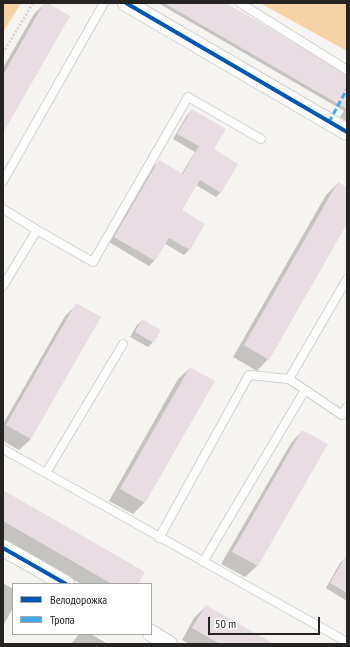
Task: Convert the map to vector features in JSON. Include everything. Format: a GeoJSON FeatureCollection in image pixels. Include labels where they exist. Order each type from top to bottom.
{"type":"FeatureCollection","features":[{"type":"Feature","properties":{"kind":"street"},"geometry":{"type":"LineString","coordinates":[[126,3],[347,132]]}},
{"type":"Feature","properties":{"kind":"street"},"geometry":{"type":"LineString","coordinates":[[3,548],[64,583]]}},
{"type":"Feature","properties":{"kind":"street"},"geometry":{"type":"LineString","coordinates":[[152,638],[169,644]]}},
{"type":"Feature","properties":{"kind":"lane"},"geometry":{"type":"LineString","coordinates":[[3,181],[104,3]]}},
{"type":"Feature","properties":{"kind":"lane"},"geometry":{"type":"LineString","coordinates":[[240,3],[347,70]]}},
{"type":"Feature","properties":{"kind":"lane"},"geometry":{"type":"LineString","coordinates":[[3,209],[93,262],[188,97],[261,139]]}},
{"type":"Feature","properties":{"kind":"lane"},"geometry":{"type":"LineString","coordinates":[[3,286],[37,230]]}},
{"type":"Feature","properties":{"kind":"lane"},"geometry":{"type":"LineString","coordinates":[[289,379],[347,279]]}},
{"type":"Feature","properties":{"kind":"lane"},"geometry":{"type":"LineString","coordinates":[[46,473],[123,344]]}},
{"type":"Feature","properties":{"kind":"lane"},"geometry":{"type":"LineString","coordinates":[[159,538],[249,374],[289,379],[342,415],[347,407]]}},
{"type":"Feature","properties":{"kind":"lane"},"geometry":{"type":"LineString","coordinates":[[202,562],[305,390]]}},
{"type":"Feature","properties":{"kind":"lane"},"geometry":{"type":"LineString","coordinates":[[3,450],[347,642]]}},
{"type":"Feature","properties":{"kind":"path"},"geometry":{"type":"LineString","coordinates":[[3,53],[33,3]]}},
{"type":"Feature","properties":{"kind":"shaded area"},"geometry":{"type":"Polygon","coordinates":[[[3,3],[21,3],[3,32],[3,3]]]}},
{"type":"Feature","properties":{"kind":"shaded area"},"geometry":{"type":"Polygon","coordinates":[[[260,3],[347,3],[347,51],[260,3]]]}},
{"type":"Feature","properties":{"kind":"building"},"geometry":{"type":"Polygon","coordinates":[[[44,3],[48,3],[70,16],[3,133],[3,75],[44,3]]]}},
{"type":"Feature","properties":{"kind":"building"},"geometry":{"type":"Polygon","coordinates":[[[164,3],[226,3],[271,29],[347,75],[347,109],[164,3]]]}},
{"type":"Feature","properties":{"kind":"building"},"geometry":{"type":"Polygon","coordinates":[[[192,109],[226,129],[214,149],[238,164],[221,193],[200,180],[182,210],[205,224],[190,250],[169,238],[155,261],[114,237],[159,160],[183,174],[199,146],[177,134],[192,109]]]}},
{"type":"Feature","properties":{"kind":"building"},"geometry":{"type":"Polygon","coordinates":[[[338,182],[347,187],[347,224],[269,360],[244,345],[338,182]]]}},
{"type":"Feature","properties":{"kind":"building"},"geometry":{"type":"Polygon","coordinates":[[[76,303],[101,317],[31,439],[6,425],[76,303]]]}},
{"type":"Feature","properties":{"kind":"building"},"geometry":{"type":"Polygon","coordinates":[[[142,319],[161,330],[154,343],[135,332],[142,319]]]}},
{"type":"Feature","properties":{"kind":"building"},"geometry":{"type":"Polygon","coordinates":[[[190,367],[215,381],[145,503],[120,489],[190,367]]]}},
{"type":"Feature","properties":{"kind":"building"},"geometry":{"type":"Polygon","coordinates":[[[302,430],[328,444],[258,566],[232,552],[302,430]]]}},
{"type":"Feature","properties":{"kind":"building"},"geometry":{"type":"Polygon","coordinates":[[[3,490],[145,572],[139,583],[110,583],[3,521],[3,490]]]}},
{"type":"Feature","properties":{"kind":"building"},"geometry":{"type":"Polygon","coordinates":[[[347,554],[347,593],[330,583],[347,554]]]}},
{"type":"Feature","properties":{"kind":"building"},"geometry":{"type":"Polygon","coordinates":[[[206,605],[274,644],[220,644],[192,628],[206,605]]]}},
{"type":"Feature","properties":{"kind":"marked path"},"geometry":{"type":"LineString","coordinates":[[329,122],[347,89]]}},
{"type":"Feature","properties":{"kind":"cycle path"},"geometry":{"type":"LineString","coordinates":[[126,3],[347,132]]}},
{"type":"Feature","properties":{"kind":"cycle path"},"geometry":{"type":"LineString","coordinates":[[3,548],[64,583]]}}]}
